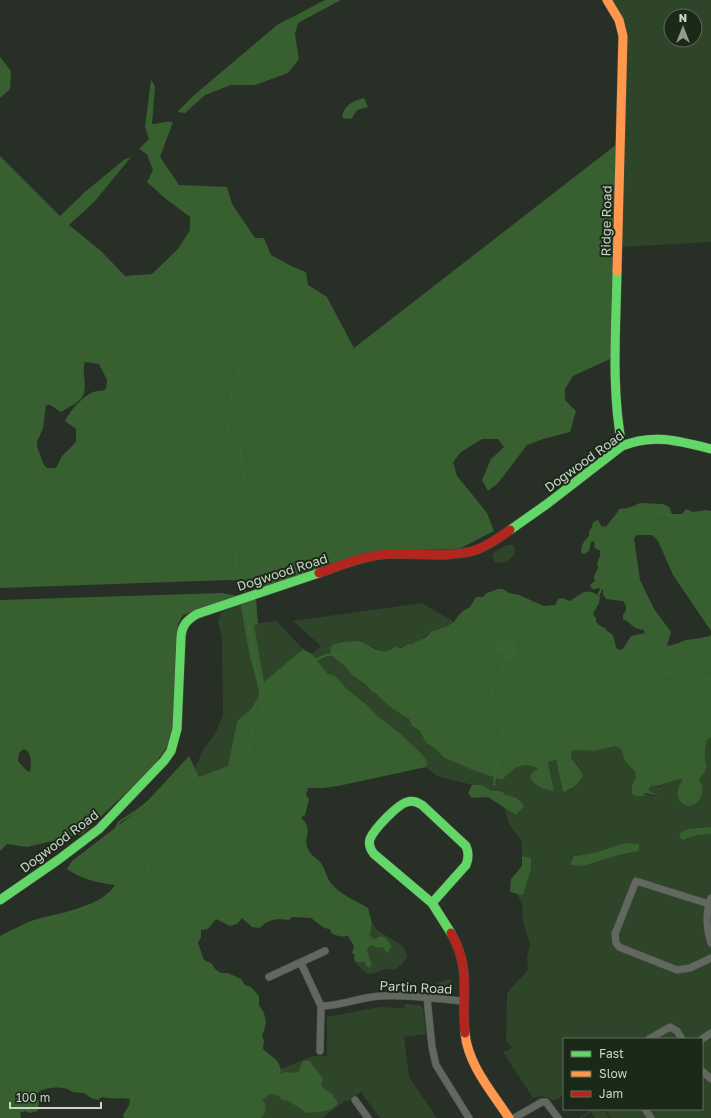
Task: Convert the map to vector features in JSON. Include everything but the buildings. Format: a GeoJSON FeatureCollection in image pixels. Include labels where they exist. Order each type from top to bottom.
{"type":"FeatureCollection","features":[{"type":"Feature","properties":{"kind":"street","name":"Ridge Road"},"geometry":{"type":"LineString","coordinates":[[607,0],[619,17],[623,33],[615,364],[618,427],[622,446]]}},
{"type":"Feature","properties":{"kind":"street","name":"Dogwood Road"},"geometry":{"type":"LineString","coordinates":[[0,900],[64,856],[99,829],[164,761],[171,751],[178,713],[182,628],[190,618],[222,605],[351,562],[374,556],[406,554],[450,555],[473,551],[498,539],[622,446],[638,439],[649,438],[675,441],[711,449]]}},
{"type":"Feature","properties":{"kind":"street"},"geometry":{"type":"LineString","coordinates":[[432,903],[466,865],[469,859],[469,853],[466,846],[422,805],[414,801],[406,802],[400,805],[373,834],[370,841],[371,849],[374,854],[432,903],[452,934],[464,966],[464,1034],[470,1055],[475,1067],[509,1118]]}},
{"type":"Feature","properties":{"kind":"street"},"geometry":{"type":"LineString","coordinates":[[711,943],[708,933],[707,910],[710,901],[636,881],[615,934],[616,943],[619,947],[677,970],[690,968],[711,958]]}},
{"type":"Feature","properties":{"kind":"street"},"geometry":{"type":"LineString","coordinates":[[269,977],[325,952]]}},
{"type":"Feature","properties":{"kind":"street"},"geometry":{"type":"LineString","coordinates":[[301,962],[321,1006],[320,1051]]}},
{"type":"Feature","properties":{"kind":"street","name":"Partin Road"},"geometry":{"type":"LineString","coordinates":[[321,1006],[333,1006],[364,998],[380,996],[464,1001]]}},
{"type":"Feature","properties":{"kind":"street"},"geometry":{"type":"LineString","coordinates":[[427,998],[432,1047],[436,1065],[469,1118]]}},
{"type":"Feature","properties":{"kind":"street"},"geometry":{"type":"LineString","coordinates":[[651,1038],[670,1027],[676,1031],[681,1038]]}},
{"type":"Feature","properties":{"kind":"street"},"geometry":{"type":"LineString","coordinates":[[703,1072],[711,1079]]}},
{"type":"Feature","properties":{"kind":"street"},"geometry":{"type":"LineString","coordinates":[[355,1100],[368,1118]]}},
{"type":"Feature","properties":{"kind":"street"},"geometry":{"type":"LineString","coordinates":[[514,1118],[539,1103],[546,1102],[558,1118]]}},
{"type":"Feature","properties":{"kind":"shaded area"},"geometry":{"type":"Polygon","coordinates":[[[325,0],[341,0],[298,23],[295,34],[299,59],[288,73],[255,85],[231,85],[205,95],[185,113],[177,112],[192,97],[277,25],[325,0]]]}},
{"type":"Feature","properties":{"kind":"shaded area"},"geometry":{"type":"Polygon","coordinates":[[[611,0],[711,0],[711,242],[621,247],[627,36],[619,13],[611,0]]]}},
{"type":"Feature","properties":{"kind":"shaded area"},"geometry":{"type":"Polygon","coordinates":[[[0,57],[11,71],[10,89],[0,98],[0,57]]]}},
{"type":"Feature","properties":{"kind":"shaded area"},"geometry":{"type":"Polygon","coordinates":[[[151,80],[155,86],[152,124],[167,121],[173,122],[160,157],[179,185],[227,187],[232,204],[255,238],[264,238],[271,255],[306,272],[308,285],[327,297],[354,348],[617,144],[612,358],[573,376],[565,389],[565,400],[576,411],[570,432],[527,445],[498,483],[488,491],[482,480],[491,459],[504,447],[498,439],[482,439],[461,452],[453,462],[457,476],[487,513],[494,531],[459,549],[374,551],[337,562],[266,587],[244,581],[229,580],[0,588],[0,156],[60,216],[86,191],[125,159],[131,157],[95,201],[69,225],[101,251],[125,276],[152,274],[178,249],[190,230],[190,217],[147,182],[153,170],[147,154],[139,149],[149,139],[145,127],[151,80]],[[85,362],[84,390],[83,395],[78,402],[61,412],[50,405],[46,405],[43,428],[37,442],[37,447],[44,465],[47,468],[56,468],[62,456],[76,442],[76,429],[65,421],[71,411],[86,396],[106,389],[107,380],[99,364],[85,362]]]}},
{"type":"Feature","properties":{"kind":"shaded area"},"geometry":{"type":"Polygon","coordinates":[[[364,98],[368,107],[357,110],[351,119],[342,118],[346,107],[364,98]]]}},
{"type":"Feature","properties":{"kind":"shaded area"},"geometry":{"type":"Polygon","coordinates":[[[640,503],[663,504],[669,507],[672,514],[682,514],[686,509],[693,512],[705,510],[711,511],[711,631],[673,575],[658,541],[652,535],[637,535],[634,538],[640,580],[654,609],[671,632],[667,646],[686,640],[710,636],[711,634],[711,737],[707,740],[705,748],[706,769],[699,779],[702,786],[702,793],[700,799],[692,805],[687,806],[679,799],[677,793],[683,779],[651,786],[648,790],[659,796],[645,793],[643,796],[636,796],[632,794],[632,785],[636,778],[635,771],[628,765],[622,750],[615,746],[594,751],[571,751],[571,758],[583,775],[575,786],[563,792],[556,760],[548,762],[554,791],[540,787],[532,781],[530,778],[532,773],[538,769],[533,766],[523,765],[518,767],[502,780],[473,770],[443,757],[435,748],[426,743],[420,731],[412,726],[409,719],[390,707],[365,684],[353,676],[345,666],[333,657],[330,651],[332,645],[351,641],[362,642],[381,651],[390,650],[394,647],[402,648],[408,644],[414,644],[415,642],[425,638],[431,632],[454,622],[463,611],[470,607],[476,597],[483,597],[487,593],[498,589],[503,589],[509,593],[519,595],[544,606],[555,605],[558,599],[562,598],[570,601],[584,592],[591,592],[600,597],[599,603],[593,614],[596,618],[596,622],[613,635],[616,647],[619,650],[623,649],[631,636],[645,633],[644,630],[634,627],[623,619],[626,606],[623,601],[606,599],[603,594],[603,590],[599,588],[592,589],[590,585],[595,581],[594,577],[598,567],[597,564],[600,556],[600,550],[594,547],[595,544],[593,541],[591,542],[589,551],[584,554],[581,553],[581,550],[583,543],[589,536],[589,531],[594,522],[598,520],[602,527],[607,526],[619,509],[640,503]]]}},
{"type":"Feature","properties":{"kind":"shaded area"},"geometry":{"type":"Polygon","coordinates":[[[507,545],[512,545],[515,548],[512,557],[506,561],[498,563],[495,562],[492,557],[494,552],[507,545]]]}},
{"type":"Feature","properties":{"kind":"shaded area"},"geometry":{"type":"Polygon","coordinates":[[[222,593],[237,596],[183,615],[178,624],[172,740],[150,771],[82,834],[27,847],[7,844],[0,851],[0,600],[222,593]],[[24,749],[19,753],[18,761],[26,770],[30,772],[31,759],[27,751],[24,749]]]}},
{"type":"Feature","properties":{"kind":"shaded area"},"geometry":{"type":"Polygon","coordinates":[[[256,598],[258,624],[254,625],[264,682],[303,649],[312,654],[328,674],[334,675],[347,689],[402,735],[422,754],[428,763],[426,767],[338,786],[308,788],[306,795],[309,799],[305,815],[301,818],[305,822],[308,830],[306,841],[309,851],[321,863],[334,887],[343,894],[368,908],[372,923],[370,936],[375,939],[380,936],[386,938],[392,946],[388,953],[383,947],[377,948],[370,945],[367,951],[372,965],[369,968],[366,966],[365,962],[356,962],[354,959],[355,955],[352,953],[354,946],[348,936],[335,935],[331,933],[330,929],[324,928],[311,918],[292,917],[289,920],[273,920],[269,921],[260,928],[252,927],[242,918],[237,924],[230,926],[216,919],[208,929],[201,930],[201,937],[198,943],[204,960],[212,964],[215,969],[221,973],[228,973],[241,979],[245,985],[251,987],[259,996],[259,1005],[264,1013],[266,1022],[262,1035],[264,1041],[263,1049],[278,1062],[281,1069],[281,1074],[285,1072],[296,1073],[299,1071],[303,1061],[310,1061],[322,1077],[322,1087],[332,1094],[338,1103],[332,1109],[307,1113],[289,1101],[283,1100],[277,1095],[270,1094],[262,1100],[266,1104],[265,1113],[261,1118],[124,1118],[123,1115],[129,1105],[130,1099],[102,1097],[98,1100],[91,1098],[84,1093],[72,1092],[62,1088],[49,1088],[40,1091],[34,1096],[39,1101],[38,1111],[30,1113],[25,1111],[20,1113],[21,1118],[0,1118],[0,936],[31,921],[77,909],[99,899],[108,893],[115,885],[90,880],[67,869],[72,861],[141,808],[189,756],[199,777],[228,766],[237,721],[252,708],[260,693],[250,658],[240,603],[256,598]]]}},
{"type":"Feature","properties":{"kind":"shaded area"},"geometry":{"type":"Polygon","coordinates":[[[240,603],[250,658],[260,693],[252,708],[237,721],[228,766],[199,777],[195,768],[204,748],[215,734],[223,715],[222,638],[218,622],[221,613],[240,603]]]}},
{"type":"Feature","properties":{"kind":"shaded area"},"geometry":{"type":"Polygon","coordinates":[[[422,603],[454,622],[430,633],[416,643],[404,648],[399,647],[387,652],[380,651],[372,646],[368,647],[351,641],[332,645],[330,651],[333,657],[345,666],[353,676],[409,719],[412,726],[420,731],[426,743],[435,748],[443,757],[484,774],[510,771],[520,765],[532,765],[538,769],[554,790],[548,762],[556,760],[563,791],[571,790],[579,767],[571,758],[571,751],[594,751],[615,746],[622,750],[628,765],[635,771],[636,778],[632,785],[647,795],[658,796],[648,790],[651,786],[660,787],[675,779],[699,779],[706,769],[705,748],[707,740],[711,737],[711,827],[705,828],[684,840],[698,835],[711,834],[711,1118],[611,1118],[606,1110],[703,1110],[703,1038],[563,1038],[563,1096],[554,1101],[544,1096],[533,1098],[503,1052],[512,1048],[506,1041],[507,994],[528,970],[527,957],[530,944],[523,922],[522,903],[516,893],[523,894],[531,869],[530,858],[522,856],[522,841],[509,824],[504,807],[516,815],[517,798],[506,795],[501,791],[492,791],[482,785],[472,785],[437,776],[426,767],[428,763],[422,754],[402,735],[347,689],[334,675],[328,674],[312,654],[321,646],[293,621],[422,603]],[[610,848],[594,853],[574,856],[570,865],[583,866],[619,855],[639,851],[610,848]]]}},
{"type":"Feature","properties":{"kind":"shaded area"},"geometry":{"type":"Polygon","coordinates":[[[276,621],[303,649],[264,683],[253,624],[276,621]]]}},
{"type":"Feature","properties":{"kind":"shaded area"},"geometry":{"type":"Polygon","coordinates":[[[504,637],[512,641],[518,653],[514,659],[509,661],[506,657],[494,652],[496,642],[499,638],[504,637]]]}},
{"type":"Feature","properties":{"kind":"shaded area"},"geometry":{"type":"Polygon","coordinates":[[[472,785],[482,785],[492,791],[501,791],[506,795],[517,798],[524,806],[516,815],[488,797],[472,798],[468,793],[472,785]]]}},
{"type":"Feature","properties":{"kind":"shaded area"},"geometry":{"type":"Polygon","coordinates":[[[711,827],[711,834],[698,835],[683,840],[679,837],[681,832],[689,829],[711,827]]]}},
{"type":"Feature","properties":{"kind":"shaded area"},"geometry":{"type":"Polygon","coordinates":[[[625,843],[639,844],[639,851],[619,855],[583,866],[570,865],[574,856],[594,853],[625,843]]]}},
{"type":"Feature","properties":{"kind":"shaded area"},"geometry":{"type":"Polygon","coordinates":[[[522,856],[531,858],[531,869],[523,895],[510,892],[511,879],[522,866],[522,856]]]}},
{"type":"Feature","properties":{"kind":"shaded area"},"geometry":{"type":"Polygon","coordinates":[[[372,923],[377,930],[403,946],[407,957],[396,969],[386,969],[371,974],[366,973],[355,963],[354,959],[356,962],[365,962],[366,966],[369,968],[372,965],[367,951],[370,945],[377,948],[383,947],[388,953],[392,946],[386,938],[380,936],[375,939],[370,936],[372,923]]]}},
{"type":"Feature","properties":{"kind":"shaded area"},"geometry":{"type":"Polygon","coordinates":[[[451,979],[453,986],[451,991],[437,990],[437,983],[451,979]]]}},
{"type":"Feature","properties":{"kind":"shaded area"},"geometry":{"type":"Polygon","coordinates":[[[405,1004],[420,1005],[423,1008],[426,1034],[404,1037],[409,1077],[437,1118],[380,1118],[361,1092],[347,1102],[346,1100],[322,1118],[251,1118],[253,1080],[313,1056],[327,1056],[327,1017],[379,1007],[404,1008],[405,1004]]]}},
{"type":"Feature","properties":{"kind":"shaded area"},"geometry":{"type":"Polygon","coordinates":[[[604,1110],[609,1118],[595,1118],[591,1112],[582,1118],[579,1118],[590,1111],[604,1110]]]}},
{"type":"Feature","properties":{"kind":"waterway"},"geometry":{"type":"LineString","coordinates":[[233,354],[238,363],[239,373],[237,381],[231,388],[234,411],[227,423],[227,430],[241,448],[244,479],[237,480],[234,485],[234,489],[238,497],[249,508],[251,518],[257,525],[258,530],[254,533]]}},
{"type":"Feature","properties":{"kind":"waterway"},"geometry":{"type":"LineString","coordinates":[[0,943],[36,931],[85,907],[121,898],[130,894],[141,885],[147,876],[148,868],[143,859],[135,852],[116,841],[114,833],[119,822],[139,809],[165,788],[174,787],[201,789],[210,798],[215,798],[241,780],[246,774],[253,728],[271,696],[291,678],[315,660],[327,655],[339,654],[346,655],[364,667],[372,667],[440,650],[460,626],[496,602],[526,606],[542,613],[550,614],[566,611],[583,612],[589,610],[597,598],[609,573],[605,562],[611,547],[617,539],[639,519],[654,513],[662,513],[690,522],[711,518]]}},
{"type":"Feature","properties":{"kind":"waterway"},"geometry":{"type":"LineString","coordinates":[[245,591],[244,585],[237,571],[236,555],[244,540],[248,536]]}},
{"type":"Feature","properties":{"kind":"waterway"},"geometry":{"type":"LineString","coordinates":[[246,606],[263,709]]}},
{"type":"Feature","properties":{"kind":"waterway"},"geometry":{"type":"LineString","coordinates":[[567,612],[582,626],[589,628],[598,634],[613,656],[624,665],[628,674],[644,675],[656,678],[665,674],[684,670],[702,678],[711,679]]}},
{"type":"Feature","properties":{"kind":"waterway"},"geometry":{"type":"LineString","coordinates":[[494,785],[499,745],[502,738],[507,712],[494,697],[492,690],[503,671],[506,657]]}},
{"type":"Feature","properties":{"kind":"traffic: fast"},"geometry":{"type":"LineString","coordinates":[[617,271],[615,381],[616,403],[622,446]]}},
{"type":"Feature","properties":{"kind":"traffic: fast"},"geometry":{"type":"LineString","coordinates":[[510,530],[547,504],[622,446],[633,442],[656,439],[677,441],[711,449]]}},
{"type":"Feature","properties":{"kind":"traffic: fast"},"geometry":{"type":"LineString","coordinates":[[0,900],[58,860],[99,829],[164,761],[171,751],[177,729],[181,637],[184,626],[190,618],[197,614],[319,573]]}},
{"type":"Feature","properties":{"kind":"traffic: fast"},"geometry":{"type":"LineString","coordinates":[[432,903],[466,865],[468,851],[466,846],[422,805],[409,801],[392,812],[381,824],[370,839],[370,847],[374,854],[432,903],[451,933]]}},
{"type":"Feature","properties":{"kind":"traffic: slow"},"geometry":{"type":"LineString","coordinates":[[607,0],[619,20],[623,36],[617,271]]}},
{"type":"Feature","properties":{"kind":"traffic: slow"},"geometry":{"type":"LineString","coordinates":[[465,1033],[467,1045],[476,1067],[488,1088],[509,1118]]}},
{"type":"Feature","properties":{"kind":"traffic: jam"},"geometry":{"type":"LineString","coordinates":[[319,573],[372,556],[390,554],[442,555],[473,551],[488,545],[510,530]]}},
{"type":"Feature","properties":{"kind":"traffic: jam"},"geometry":{"type":"LineString","coordinates":[[451,933],[457,946],[464,971],[465,1033]]}}]}
